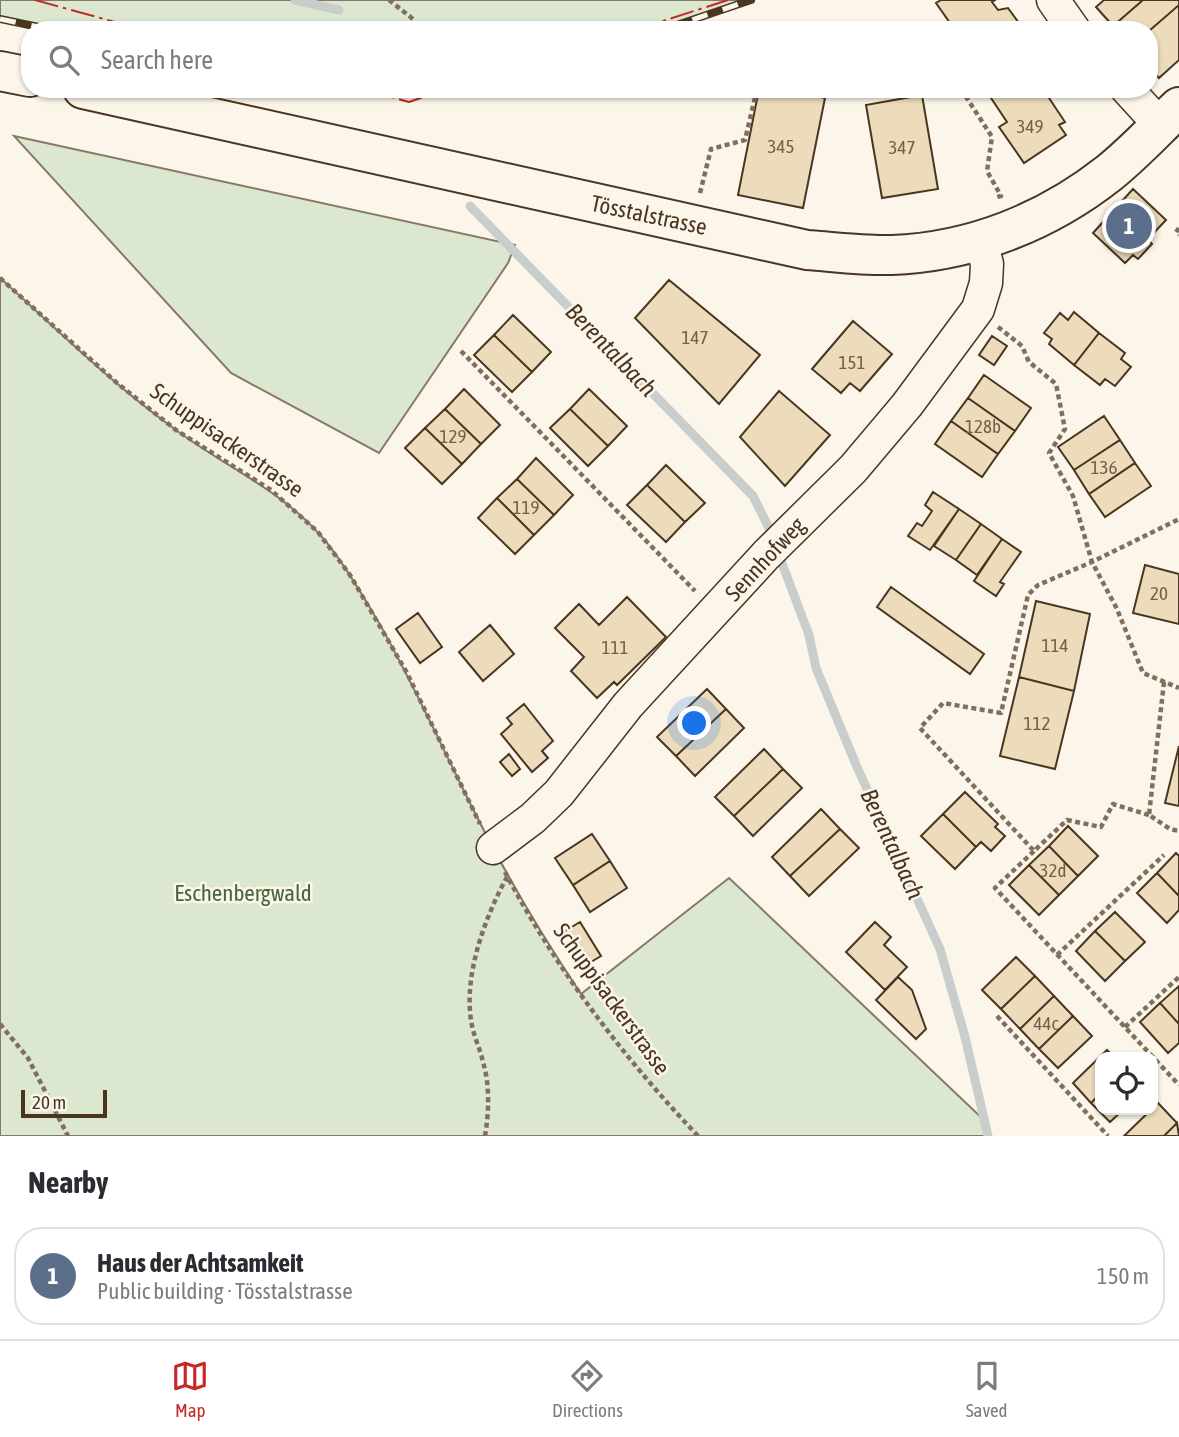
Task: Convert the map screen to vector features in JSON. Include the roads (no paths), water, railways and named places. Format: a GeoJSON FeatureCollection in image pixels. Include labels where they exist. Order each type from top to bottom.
{"type":"FeatureCollection","features":[{"type":"Feature","properties":{"kind":"main road"},"geometry":{"type":"LineString","coordinates":[[0,71],[21,75]]}},
{"type":"Feature","properties":{"kind":"main road","name":"Tösstalstrasse"},"geometry":{"type":"LineString","coordinates":[[123,98],[807,250],[891,256],[938,251],[981,241],[1031,222],[1083,192],[1110,172],[1169,116]]}},
{"type":"Feature","properties":{"kind":"street"},"geometry":{"type":"LineString","coordinates":[[1053,0],[1068,21]]}},
{"type":"Feature","properties":{"kind":"street"},"geometry":{"type":"LineString","coordinates":[[1141,98],[1169,116]]}},
{"type":"Feature","properties":{"kind":"street","name":"Sennhofweg"},"geometry":{"type":"LineString","coordinates":[[493,848],[533,818],[567,784],[628,705],[766,555],[853,469],[907,405],[978,309],[986,284],[987,264],[981,241]]}},
{"type":"Feature","properties":{"kind":"waterway","name":"Berentalbach"},"geometry":{"type":"LineString","coordinates":[[295,0],[339,10]]}},
{"type":"Feature","properties":{"kind":"waterway","name":"Berentalbach"},"geometry":{"type":"LineString","coordinates":[[470,206],[753,496],[771,532]]}},
{"type":"Feature","properties":{"kind":"waterway","name":"Berentalbach"},"geometry":{"type":"LineString","coordinates":[[780,558],[809,635],[816,668],[857,767],[940,949],[965,1037],[988,1136]]}},
{"type":"Feature","properties":{"kind":"railway"},"geometry":{"type":"LineString","coordinates":[[689,21],[751,0]]}},
{"type":"Feature","properties":{"kind":"railway"},"geometry":{"type":"LineString","coordinates":[[0,19],[21,23]]}},
{"type":"Feature","properties":{"kind":"place","name":"Haus der Achtsamkeit"},"geometry":{"type":"Point","coordinates":[1129,226]}},
{"type":"Feature","properties":{"kind":"park label","name":"Eschenbergwald"},"geometry":{"type":"Point","coordinates":[243,893]}}]}
